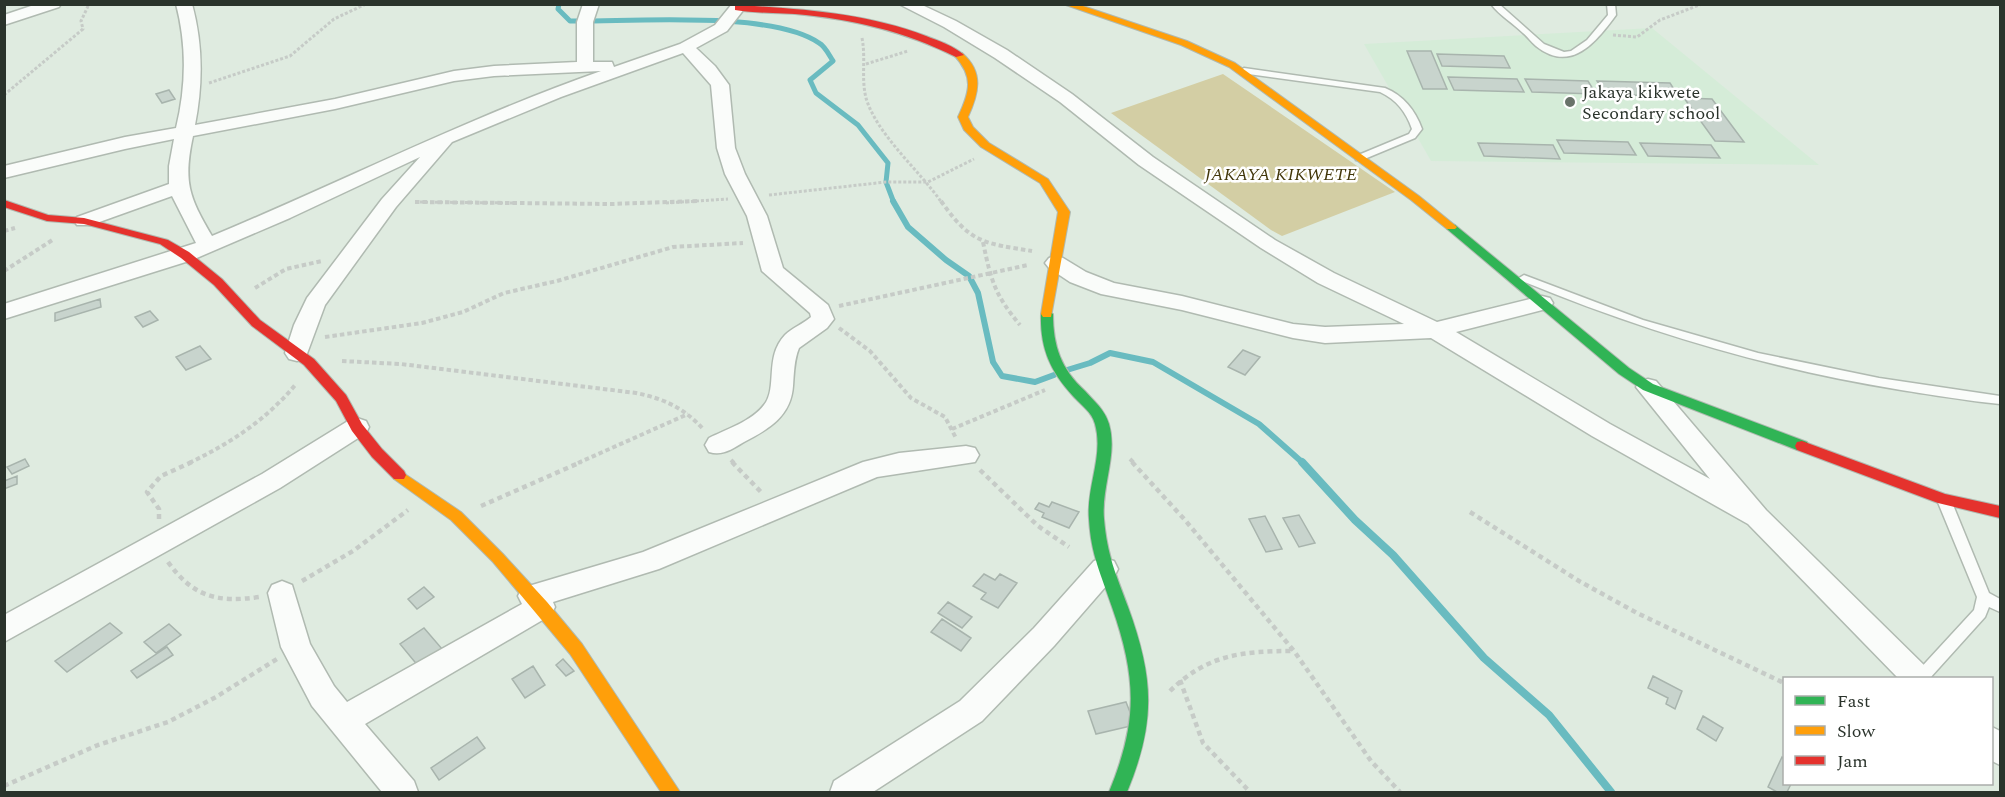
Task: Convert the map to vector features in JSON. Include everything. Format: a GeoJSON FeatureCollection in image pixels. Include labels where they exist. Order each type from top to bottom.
{"type":"FeatureCollection","features":[{"type":"Feature","properties":{"kind":"street"},"geometry":{"type":"LineString","coordinates":[[4,20],[54,4]]}},
{"type":"Feature","properties":{"kind":"street"},"geometry":{"type":"LineString","coordinates":[[184,4],[189,21],[192,53],[191,89],[180,159],[179,187],[207,245]]}},
{"type":"Feature","properties":{"kind":"street"},"geometry":{"type":"LineString","coordinates":[[585,68],[585,22],[591,4]]}},
{"type":"Feature","properties":{"kind":"street"},"geometry":{"type":"LineString","coordinates":[[906,4],[950,24],[1001,54],[1066,98],[1146,161],[1268,244],[1326,278],[1435,330],[1601,430],[1757,517]]}},
{"type":"Feature","properties":{"kind":"street"},"geometry":{"type":"LineString","coordinates":[[1067,4],[1184,43],[1239,70],[1414,198],[1624,371],[1648,387],[1943,499],[2001,512]]}},
{"type":"Feature","properties":{"kind":"street"},"geometry":{"type":"LineString","coordinates":[[4,312],[185,255],[283,214],[450,136],[555,93],[686,47],[721,28],[740,6],[856,20],[898,28],[937,43],[969,62],[974,73],[974,87],[963,117],[967,129],[1041,178],[1054,194],[1064,212],[1057,259],[1049,291],[1046,322],[1049,351],[1066,382],[1098,414],[1105,432],[1095,508],[1104,569],[1122,612],[1140,691],[1142,722],[1130,765],[1118,792]]}},
{"type":"Feature","properties":{"kind":"street"},"geometry":{"type":"LineString","coordinates":[[686,47],[709,70],[720,85],[726,148],[735,174],[757,216],[773,271],[820,310],[823,319],[815,328],[798,336],[789,345],[784,360],[780,396],[776,409],[767,417],[718,445]]}},
{"type":"Feature","properties":{"kind":"street"},"geometry":{"type":"LineString","coordinates":[[4,172],[125,143],[335,104],[454,76],[494,71],[585,68],[641,63]]}},
{"type":"Feature","properties":{"kind":"street"},"geometry":{"type":"LineString","coordinates":[[302,352],[315,303],[389,203],[450,136]]}},
{"type":"Feature","properties":{"kind":"street"},"geometry":{"type":"LineString","coordinates":[[84,221],[179,187]]}},
{"type":"Feature","properties":{"kind":"street"},"geometry":{"type":"LineString","coordinates":[[4,203],[47,218],[84,221],[164,242],[185,255],[218,282],[256,323],[302,352],[341,398],[357,427],[377,453],[399,475],[456,516],[536,601],[576,649],[671,792]]}},
{"type":"Feature","properties":{"kind":"street"},"geometry":{"type":"LineString","coordinates":[[1057,259],[1078,277],[1109,288],[1182,303],[1293,331],[1325,335],[1435,330],[1542,303]]}},
{"type":"Feature","properties":{"kind":"street"},"geometry":{"type":"LineString","coordinates":[[1648,387],[1757,517],[1918,677]]}},
{"type":"Feature","properties":{"kind":"street"},"geometry":{"type":"LineString","coordinates":[[4,630],[271,481],[357,427]]}},
{"type":"Feature","properties":{"kind":"street"},"geometry":{"type":"LineString","coordinates":[[344,720],[536,601],[649,561],[872,469],[899,462],[966,455]]}},
{"type":"Feature","properties":{"kind":"street"},"geometry":{"type":"LineString","coordinates":[[846,792],[971,711],[1044,637],[1104,569]]}},
{"type":"Feature","properties":{"kind":"street"},"geometry":{"type":"LineString","coordinates":[[282,593],[296,647],[323,696],[402,792]]}},
{"type":"Feature","properties":{"kind":"lane"},"geometry":{"type":"LineString","coordinates":[[1495,4],[1504,16],[1525,30],[1538,44],[1559,54],[1576,54],[1597,34],[1612,15],[1611,4]]}},
{"type":"Feature","properties":{"kind":"lane"},"geometry":{"type":"LineString","coordinates":[[1239,70],[1382,90],[1395,94],[1403,101],[1417,129],[1412,136],[1359,158]]}},
{"type":"Feature","properties":{"kind":"lane"},"geometry":{"type":"LineString","coordinates":[[1501,268],[1581,301],[1661,329],[1773,362],[1915,390],[2001,400]]}},
{"type":"Feature","properties":{"kind":"lane"},"geometry":{"type":"LineString","coordinates":[[1920,677],[1980,613],[1984,597],[1943,499]]}},
{"type":"Feature","properties":{"kind":"lane"},"geometry":{"type":"LineString","coordinates":[[1984,597],[2001,606]]}},
{"type":"Feature","properties":{"kind":"path"},"geometry":{"type":"LineString","coordinates":[[4,95],[83,29],[81,21],[88,4]]}},
{"type":"Feature","properties":{"kind":"path"},"geometry":{"type":"LineString","coordinates":[[191,89],[290,56],[334,19],[366,4]]}},
{"type":"Feature","properties":{"kind":"path"},"geometry":{"type":"LineString","coordinates":[[1597,34],[1637,37],[1643,35],[1660,20],[1702,4]]}},
{"type":"Feature","properties":{"kind":"path"},"geometry":{"type":"LineString","coordinates":[[856,20],[866,52],[864,88],[876,121],[928,182],[962,228],[983,242],[1057,259]]}},
{"type":"Feature","properties":{"kind":"path"},"geometry":{"type":"LineString","coordinates":[[866,64],[937,43]]}},
{"type":"Feature","properties":{"kind":"path"},"geometry":{"type":"LineString","coordinates":[[389,203],[692,202],[886,182],[928,182],[993,148]]}},
{"type":"Feature","properties":{"kind":"path"},"geometry":{"type":"LineString","coordinates":[[4,271],[84,221]]}},
{"type":"Feature","properties":{"kind":"path"},"geometry":{"type":"LineString","coordinates":[[983,242],[989,272],[1000,302],[1020,325],[1049,351]]}},
{"type":"Feature","properties":{"kind":"path"},"geometry":{"type":"LineString","coordinates":[[302,352],[422,324],[463,312],[504,293],[557,281],[673,247],[765,243]]}},
{"type":"Feature","properties":{"kind":"path"},"geometry":{"type":"LineString","coordinates":[[234,300],[285,269],[349,258]]}},
{"type":"Feature","properties":{"kind":"path"},"geometry":{"type":"LineString","coordinates":[[820,310],[1057,259]]}},
{"type":"Feature","properties":{"kind":"path"},"geometry":{"type":"LineString","coordinates":[[302,352],[636,393],[666,399],[689,413],[754,486],[780,508]]}},
{"type":"Feature","properties":{"kind":"path"},"geometry":{"type":"LineString","coordinates":[[302,352],[287,396],[249,431],[161,476],[147,492],[159,509],[162,543],[168,561],[178,578],[214,599],[239,601],[282,593],[353,551],[429,495]]}},
{"type":"Feature","properties":{"kind":"path"},"geometry":{"type":"LineString","coordinates":[[952,429],[1066,382]]}},
{"type":"Feature","properties":{"kind":"path"},"geometry":{"type":"LineString","coordinates":[[456,516],[689,413]]}},
{"type":"Feature","properties":{"kind":"path"},"geometry":{"type":"LineString","coordinates":[[1105,432],[1185,520],[1294,651],[1365,754],[1400,792]]}},
{"type":"Feature","properties":{"kind":"path"},"geometry":{"type":"LineString","coordinates":[[1470,512],[1637,613],[1783,682]]}},
{"type":"Feature","properties":{"kind":"path"},"geometry":{"type":"LineString","coordinates":[[4,786],[99,745],[168,722],[216,697],[296,647]]}},
{"type":"Feature","properties":{"kind":"path"},"geometry":{"type":"LineString","coordinates":[[1142,722],[1180,680],[1207,661],[1230,654],[1260,650],[1294,651]]}},
{"type":"Feature","properties":{"kind":"path"},"geometry":{"type":"LineString","coordinates":[[1180,680],[1203,743],[1250,792]]}},
{"type":"Feature","properties":{"kind":"shaded area","name":"Jakaya kikwete Secondary school"},"geometry":{"type":"Polygon","coordinates":[[[1652,28],[1819,165],[1431,161],[1364,44],[1652,28]]]}},
{"type":"Feature","properties":{"kind":"green space","name":"JAKAYA KIKWETE"},"geometry":{"type":"Polygon","coordinates":[[[1223,74],[1395,192],[1282,236],[1111,113],[1223,74]]]}},
{"type":"Feature","properties":{"kind":"building"},"geometry":{"type":"Polygon","coordinates":[[[1407,51],[1431,51],[1447,89],[1423,89],[1407,51]]]}},
{"type":"Feature","properties":{"kind":"building"},"geometry":{"type":"Polygon","coordinates":[[[1437,54],[1504,56],[1510,68],[1442,66],[1437,54]]]}},
{"type":"Feature","properties":{"kind":"building"},"geometry":{"type":"Polygon","coordinates":[[[1448,77],[1517,79],[1524,92],[1454,90],[1448,77]]]}},
{"type":"Feature","properties":{"kind":"building"},"geometry":{"type":"Polygon","coordinates":[[[1525,79],[1588,81],[1596,94],[1532,92],[1525,79]]]}},
{"type":"Feature","properties":{"kind":"building"},"geometry":{"type":"Polygon","coordinates":[[[1597,81],[1670,83],[1679,97],[1606,94],[1597,81]]]}},
{"type":"Feature","properties":{"kind":"building"},"geometry":{"type":"Polygon","coordinates":[[[169,90],[175,99],[162,103],[156,94],[169,90]]]}},
{"type":"Feature","properties":{"kind":"building"},"geometry":{"type":"Polygon","coordinates":[[[1684,98],[1712,99],[1744,142],[1715,141],[1684,98]]]}},
{"type":"Feature","properties":{"kind":"building"},"geometry":{"type":"Polygon","coordinates":[[[1557,140],[1628,142],[1636,155],[1564,153],[1557,140]]]}},
{"type":"Feature","properties":{"kind":"building"},"geometry":{"type":"Polygon","coordinates":[[[1478,143],[1553,145],[1560,159],[1484,156],[1478,143]]]}},
{"type":"Feature","properties":{"kind":"building"},"geometry":{"type":"Polygon","coordinates":[[[1640,143],[1711,145],[1720,158],[1648,156],[1640,143]]]}},
{"type":"Feature","properties":{"kind":"building"},"geometry":{"type":"Polygon","coordinates":[[[100,299],[101,307],[55,321],[55,313],[100,299]]]}},
{"type":"Feature","properties":{"kind":"building"},"geometry":{"type":"Polygon","coordinates":[[[150,311],[158,320],[143,327],[135,317],[150,311]]]}},
{"type":"Feature","properties":{"kind":"building"},"geometry":{"type":"Polygon","coordinates":[[[200,346],[211,359],[186,370],[176,357],[200,346]]]}},
{"type":"Feature","properties":{"kind":"building"},"geometry":{"type":"Polygon","coordinates":[[[1243,350],[1260,357],[1245,375],[1228,367],[1243,350]]]}},
{"type":"Feature","properties":{"kind":"building"},"geometry":{"type":"Polygon","coordinates":[[[25,459],[29,466],[12,474],[7,467],[25,459]]]}},
{"type":"Feature","properties":{"kind":"building"},"geometry":{"type":"Polygon","coordinates":[[[17,476],[17,484],[4,489],[4,481],[17,476]]]}},
{"type":"Feature","properties":{"kind":"building"},"geometry":{"type":"Polygon","coordinates":[[[1052,502],[1079,512],[1069,528],[1042,517],[1044,513],[1035,509],[1039,503],[1049,507],[1052,502]]]}},
{"type":"Feature","properties":{"kind":"building"},"geometry":{"type":"Polygon","coordinates":[[[1299,515],[1315,543],[1299,547],[1283,518],[1299,515]]]}},
{"type":"Feature","properties":{"kind":"building"},"geometry":{"type":"Polygon","coordinates":[[[1265,516],[1282,549],[1266,552],[1249,519],[1265,516]]]}},
{"type":"Feature","properties":{"kind":"building"},"geometry":{"type":"Polygon","coordinates":[[[984,574],[995,580],[1000,574],[1017,583],[998,608],[981,599],[986,593],[973,586],[984,574]]]}},
{"type":"Feature","properties":{"kind":"building"},"geometry":{"type":"Polygon","coordinates":[[[424,587],[434,597],[417,609],[408,599],[424,587]]]}},
{"type":"Feature","properties":{"kind":"building"},"geometry":{"type":"Polygon","coordinates":[[[948,602],[972,617],[962,628],[938,613],[948,602]]]}},
{"type":"Feature","properties":{"kind":"building"},"geometry":{"type":"Polygon","coordinates":[[[942,619],[971,638],[961,651],[931,632],[942,619]]]}},
{"type":"Feature","properties":{"kind":"building"},"geometry":{"type":"Polygon","coordinates":[[[110,623],[122,633],[67,672],[55,661],[110,623]]]}},
{"type":"Feature","properties":{"kind":"building"},"geometry":{"type":"Polygon","coordinates":[[[169,624],[181,635],[156,653],[144,642],[169,624]]]}},
{"type":"Feature","properties":{"kind":"building"},"geometry":{"type":"Polygon","coordinates":[[[424,628],[443,650],[419,667],[400,644],[424,628]]]}},
{"type":"Feature","properties":{"kind":"building"},"geometry":{"type":"Polygon","coordinates":[[[167,647],[173,655],[137,678],[131,671],[167,647]]]}},
{"type":"Feature","properties":{"kind":"building"},"geometry":{"type":"Polygon","coordinates":[[[563,659],[574,671],[566,676],[556,665],[563,659]]]}},
{"type":"Feature","properties":{"kind":"building"},"geometry":{"type":"Polygon","coordinates":[[[533,666],[545,685],[525,698],[512,679],[533,666]]]}},
{"type":"Feature","properties":{"kind":"building"},"geometry":{"type":"Polygon","coordinates":[[[1653,676],[1682,691],[1675,709],[1666,704],[1668,698],[1648,688],[1653,676]]]}},
{"type":"Feature","properties":{"kind":"building"},"geometry":{"type":"Polygon","coordinates":[[[1126,702],[1135,725],[1096,734],[1088,711],[1126,702]]]}},
{"type":"Feature","properties":{"kind":"building"},"geometry":{"type":"Polygon","coordinates":[[[1703,716],[1723,728],[1716,741],[1697,729],[1703,716]]]}},
{"type":"Feature","properties":{"kind":"building"},"geometry":{"type":"Polygon","coordinates":[[[477,737],[485,748],[439,780],[431,768],[477,737]]]}},
{"type":"Feature","properties":{"kind":"building"},"geometry":{"type":"Polygon","coordinates":[[[1782,757],[1783,785],[1790,785],[1787,792],[1777,792],[1768,787],[1782,757]]]}},
{"type":"Feature","properties":{"kind":"waterway"},"geometry":{"type":"LineString","coordinates":[[559,4],[558,9],[570,21],[735,22],[768,26],[797,33],[819,43],[833,61],[810,80],[816,93],[858,125],[888,163],[886,182],[894,202]]}},
{"type":"Feature","properties":{"kind":"waterway"},"geometry":{"type":"LineString","coordinates":[[894,202],[908,227],[946,260],[969,276],[978,293],[993,362],[1002,376],[1035,382],[1054,375]]}},
{"type":"Feature","properties":{"kind":"waterway"},"geometry":{"type":"LineString","coordinates":[[1067,370],[1090,363],[1110,353],[1153,362],[1259,424],[1303,463]]}},
{"type":"Feature","properties":{"kind":"waterway"},"geometry":{"type":"LineString","coordinates":[[1303,463],[1355,520],[1393,555],[1484,658],[1549,715],[1611,792]]}},
{"type":"Feature","properties":{"kind":"traffic: fast"},"geometry":{"type":"LineString","coordinates":[[1451,227],[1624,371],[1648,387],[1802,446]]}},
{"type":"Feature","properties":{"kind":"traffic: fast"},"geometry":{"type":"LineString","coordinates":[[1047,314],[1048,339],[1053,359],[1071,385],[1096,412],[1102,424],[1104,436],[1105,447],[1096,507],[1098,540],[1104,567],[1129,632],[1139,678],[1141,700],[1140,721],[1135,744],[1118,792]]}},
{"type":"Feature","properties":{"kind":"traffic: slow"},"geometry":{"type":"LineString","coordinates":[[1067,4],[1184,43],[1232,65],[1415,198],[1451,227]]}},
{"type":"Feature","properties":{"kind":"traffic: slow"},"geometry":{"type":"LineString","coordinates":[[959,55],[971,68],[973,76],[970,101],[963,117],[968,128],[985,145],[1044,181],[1064,212],[1047,314]]}},
{"type":"Feature","properties":{"kind":"traffic: slow"},"geometry":{"type":"LineString","coordinates":[[399,475],[456,516],[498,558],[541,607],[576,649],[671,792]]}},
{"type":"Feature","properties":{"kind":"traffic: jam"},"geometry":{"type":"LineString","coordinates":[[738,8],[852,18],[906,32],[959,55]]}},
{"type":"Feature","properties":{"kind":"traffic: jam"},"geometry":{"type":"LineString","coordinates":[[4,203],[47,218],[84,221],[164,242],[185,255],[218,282],[256,323],[309,362],[341,398],[357,427],[377,453],[399,475]]}},
{"type":"Feature","properties":{"kind":"traffic: jam"},"geometry":{"type":"LineString","coordinates":[[1802,446],[1943,499],[2000,512]]}},
{"type":"Feature","properties":{"kind":"place","name":"Jakaya kikwete Secondary school"},"geometry":{"type":"Point","coordinates":[1570,102]}}]}
